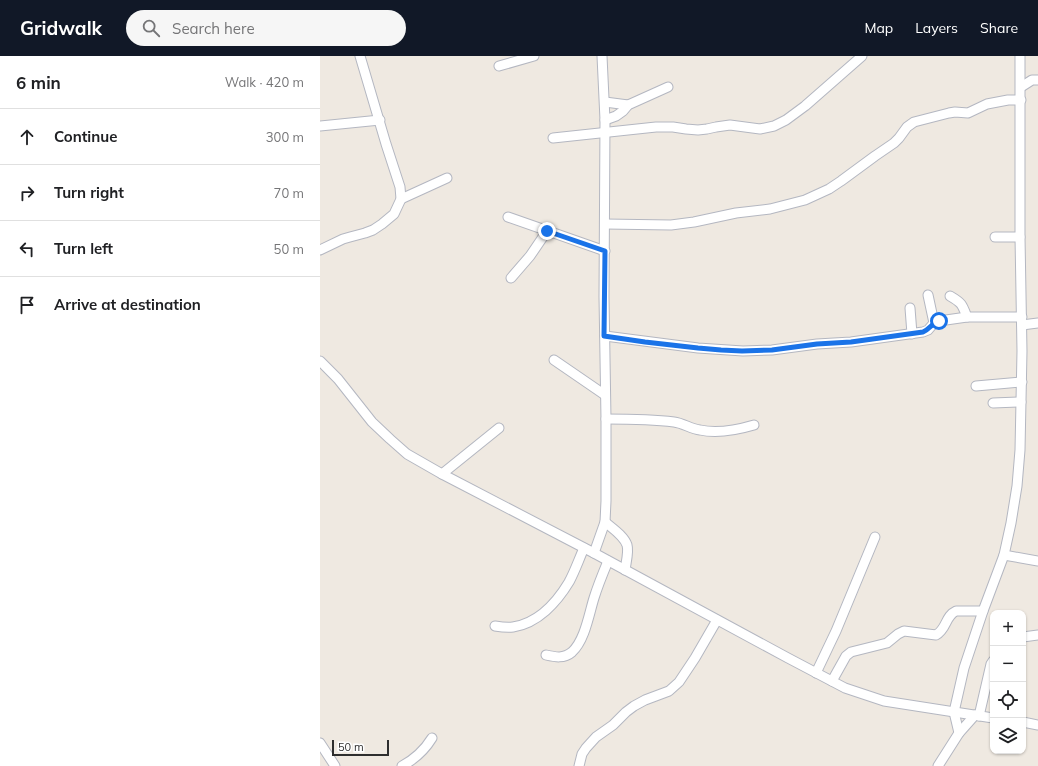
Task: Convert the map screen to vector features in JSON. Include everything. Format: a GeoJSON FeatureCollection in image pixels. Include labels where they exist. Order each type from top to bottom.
{"type":"FeatureCollection","features":[{"type":"Feature","properties":{"kind":"street"},"geometry":{"type":"LineString","coordinates":[[320,250],[350,236],[365,234],[373,230],[394,214],[400,199],[400,187],[360,56]]}},
{"type":"Feature","properties":{"kind":"street"},"geometry":{"type":"LineString","coordinates":[[499,66],[534,56]]}},
{"type":"Feature","properties":{"kind":"street"},"geometry":{"type":"LineString","coordinates":[[594,553],[605,522],[606,494],[604,336],[605,102],[602,56]]}},
{"type":"Feature","properties":{"kind":"street"},"geometry":{"type":"LineString","coordinates":[[553,138],[673,126],[698,130],[730,126],[760,129],[774,126],[786,120],[805,106],[862,56]]}},
{"type":"Feature","properties":{"kind":"street"},"geometry":{"type":"LineString","coordinates":[[959,733],[954,712],[964,668],[1004,555],[1017,486],[1020,450],[1022,382],[1020,56]]}},
{"type":"Feature","properties":{"kind":"street"},"geometry":{"type":"LineString","coordinates":[[1020,73],[1035,80]]}},
{"type":"Feature","properties":{"kind":"street"},"geometry":{"type":"LineString","coordinates":[[1021,87],[1035,80]]}},
{"type":"Feature","properties":{"kind":"street"},"geometry":{"type":"LineString","coordinates":[[605,120],[616,116],[628,105],[668,87]]}},
{"type":"Feature","properties":{"kind":"street"},"geometry":{"type":"LineString","coordinates":[[605,224],[671,225],[694,222],[736,213],[770,209],[805,200],[829,189],[841,181],[899,138],[907,127],[914,122],[949,113],[968,113],[987,104],[1008,100],[1021,100]]}},
{"type":"Feature","properties":{"kind":"street"},"geometry":{"type":"LineString","coordinates":[[605,102],[628,105]]}},
{"type":"Feature","properties":{"kind":"street"},"geometry":{"type":"LineString","coordinates":[[320,126],[380,120]]}},
{"type":"Feature","properties":{"kind":"street"},"geometry":{"type":"LineString","coordinates":[[400,199],[447,178]]}},
{"type":"Feature","properties":{"kind":"street"},"geometry":{"type":"LineString","coordinates":[[508,217],[605,251]]}},
{"type":"Feature","properties":{"kind":"street"},"geometry":{"type":"LineString","coordinates":[[511,278],[530,256],[547,231]]}},
{"type":"Feature","properties":{"kind":"street"},"geometry":{"type":"LineString","coordinates":[[995,237],[1020,237]]}},
{"type":"Feature","properties":{"kind":"street"},"geometry":{"type":"LineString","coordinates":[[928,295],[934,323]]}},
{"type":"Feature","properties":{"kind":"street"},"geometry":{"type":"LineString","coordinates":[[950,296],[960,301],[967,317]]}},
{"type":"Feature","properties":{"kind":"street"},"geometry":{"type":"LineString","coordinates":[[910,308],[912,334]]}},
{"type":"Feature","properties":{"kind":"street"},"geometry":{"type":"LineString","coordinates":[[604,336],[698,348],[742,351],[772,350],[912,334],[928,330],[934,323],[939,321],[967,317],[1038,323]]}},
{"type":"Feature","properties":{"kind":"street"},"geometry":{"type":"LineString","coordinates":[[554,360],[605,395]]}},
{"type":"Feature","properties":{"kind":"street"},"geometry":{"type":"LineString","coordinates":[[320,361],[338,379],[372,422],[390,440],[407,454],[442,474],[594,553],[845,688],[884,701],[990,718]]}},
{"type":"Feature","properties":{"kind":"street"},"geometry":{"type":"LineString","coordinates":[[976,386],[1022,382]]}},
{"type":"Feature","properties":{"kind":"street"},"geometry":{"type":"LineString","coordinates":[[993,403],[1021,402]]}},
{"type":"Feature","properties":{"kind":"street"},"geometry":{"type":"LineString","coordinates":[[606,419],[676,422],[699,430],[711,432],[732,430],[754,425]]}},
{"type":"Feature","properties":{"kind":"street"},"geometry":{"type":"LineString","coordinates":[[442,474],[499,428]]}},
{"type":"Feature","properties":{"kind":"street"},"geometry":{"type":"LineString","coordinates":[[605,522],[622,538],[626,544],[627,551],[625,570]]}},
{"type":"Feature","properties":{"kind":"street"},"geometry":{"type":"LineString","coordinates":[[816,673],[836,631],[875,537]]}},
{"type":"Feature","properties":{"kind":"street"},"geometry":{"type":"LineString","coordinates":[[494,626],[513,627],[524,624],[535,619],[546,611],[569,581],[584,548]]}},
{"type":"Feature","properties":{"kind":"street"},"geometry":{"type":"LineString","coordinates":[[1004,555],[1038,561]]}},
{"type":"Feature","properties":{"kind":"street"},"geometry":{"type":"LineString","coordinates":[[546,655],[564,657],[572,652],[578,644],[584,631],[595,595],[608,561]]}},
{"type":"Feature","properties":{"kind":"street"},"geometry":{"type":"LineString","coordinates":[[832,681],[846,656],[852,652],[887,644],[898,634],[904,631],[936,635],[940,633],[950,614],[953,612],[983,611]]}},
{"type":"Feature","properties":{"kind":"street"},"geometry":{"type":"LineString","coordinates":[[579,766],[582,754],[591,742],[613,725],[626,712],[645,700],[669,691],[679,682],[717,620]]}},
{"type":"Feature","properties":{"kind":"street"},"geometry":{"type":"LineString","coordinates":[[1026,637],[1038,635]]}},
{"type":"Feature","properties":{"kind":"street"},"geometry":{"type":"LineString","coordinates":[[938,766],[959,733],[977,716],[990,668]]}},
{"type":"Feature","properties":{"kind":"street"},"geometry":{"type":"LineString","coordinates":[[1026,723],[1038,725]]}},
{"type":"Feature","properties":{"kind":"street"},"geometry":{"type":"LineString","coordinates":[[402,766],[427,747],[432,738]]}},
{"type":"Feature","properties":{"kind":"street"},"geometry":{"type":"LineString","coordinates":[[320,743],[335,766]]}},
{"type":"Feature","properties":{"kind":"route"},"geometry":{"type":"LineString","coordinates":[[547,231],[605,251],[604,336],[721,350],[772,350],[817,344],[851,342],[923,332],[939,321]]}}]}
